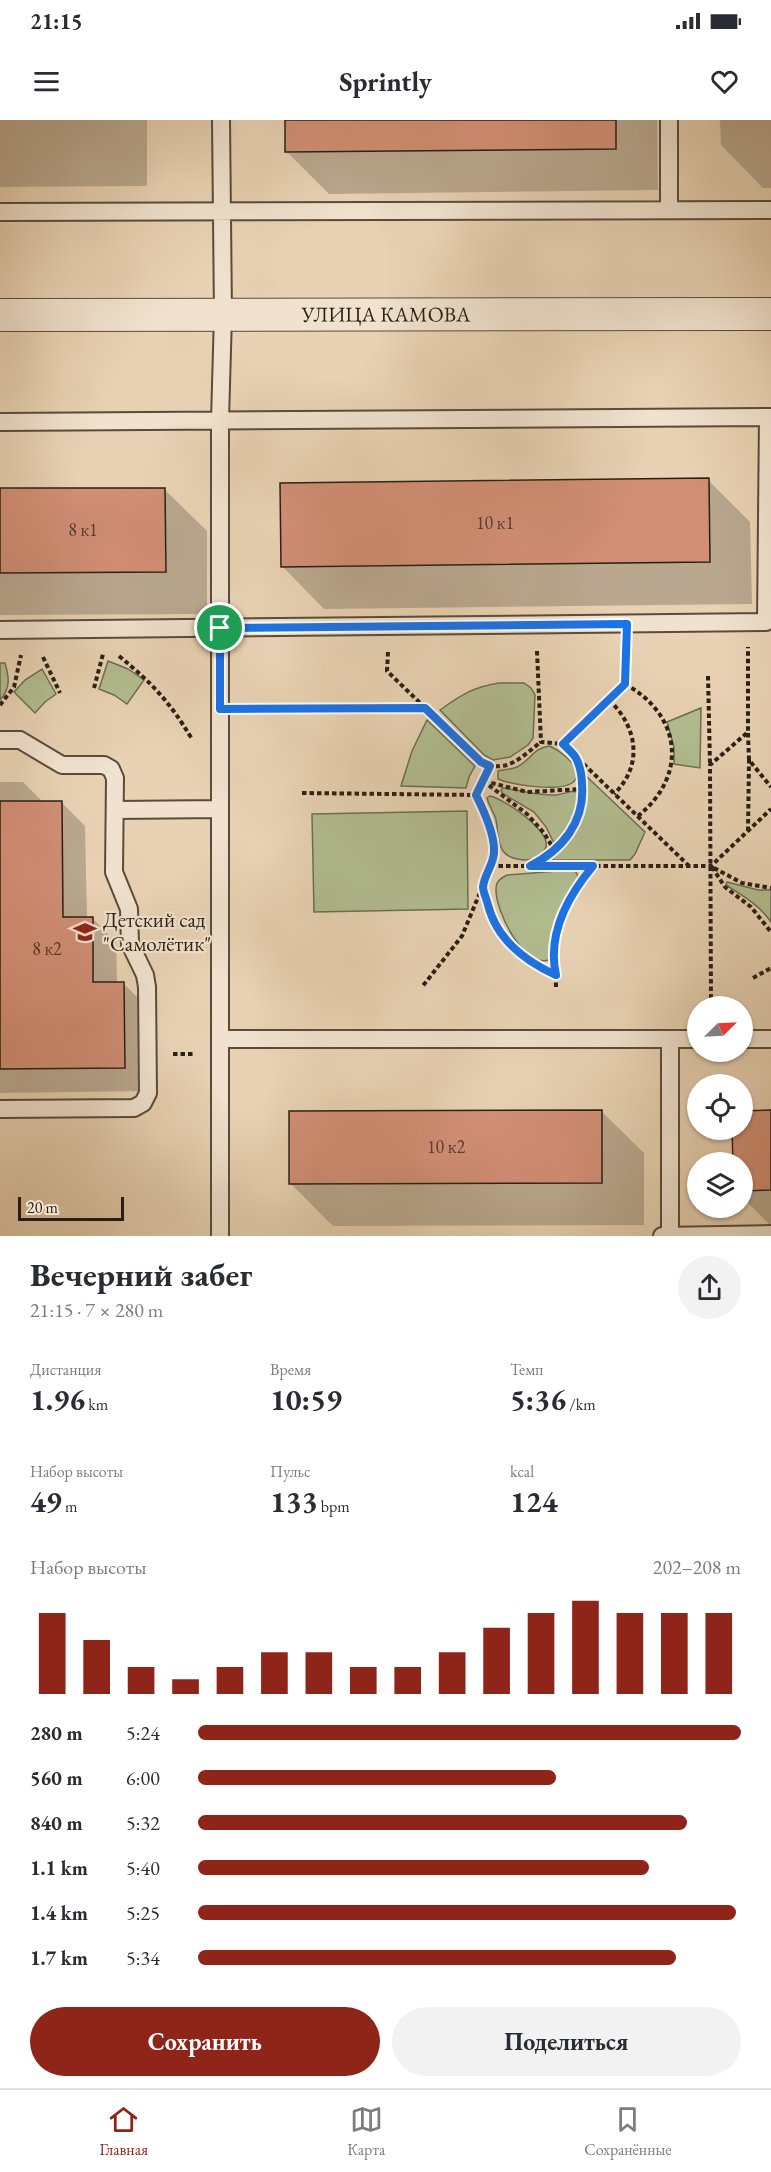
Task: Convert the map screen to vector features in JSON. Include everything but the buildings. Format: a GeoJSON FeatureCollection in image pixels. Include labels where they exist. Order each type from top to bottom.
{"type":"FeatureCollection","features":[{"type":"Feature","properties":{"kind":"street","name":"УЛИЦА КАМОВА"},"geometry":{"type":"LineString","coordinates":[[0,315],[771,314]]}},
{"type":"Feature","properties":{"kind":"lane"},"geometry":{"type":"LineString","coordinates":[[220,1236],[220,361],[223,315],[221,120]]}},
{"type":"Feature","properties":{"kind":"lane"},"geometry":{"type":"LineString","coordinates":[[669,120],[669,210]]}},
{"type":"Feature","properties":{"kind":"lane"},"geometry":{"type":"LineString","coordinates":[[0,212],[771,210]]}},
{"type":"Feature","properties":{"kind":"lane"},"geometry":{"type":"LineString","coordinates":[[0,422],[769,417],[769,622],[0,630]]}},
{"type":"Feature","properties":{"kind":"lane"},"geometry":{"type":"LineString","coordinates":[[0,740],[20,740],[62,765],[104,765],[111,769],[115,778],[114,872],[129,909],[130,944],[145,975],[147,987],[148,1093],[144,1103],[134,1108],[0,1109]]}},
{"type":"Feature","properties":{"kind":"lane"},"geometry":{"type":"LineString","coordinates":[[115,810],[220,809]]}},
{"type":"Feature","properties":{"kind":"lane"},"geometry":{"type":"LineString","coordinates":[[220,1039],[687,1039]]}},
{"type":"Feature","properties":{"kind":"lane"},"geometry":{"type":"LineString","coordinates":[[670,1039],[670,1236]]}},
{"type":"Feature","properties":{"kind":"lane"},"geometry":{"type":"LineString","coordinates":[[753,1039],[771,1039]]}},
{"type":"Feature","properties":{"kind":"lane"},"geometry":{"type":"LineString","coordinates":[[662,1236],[771,1234]]}},
{"type":"Feature","properties":{"kind":"path"},"geometry":{"type":"LineString","coordinates":[[748,622],[748,831]]}},
{"type":"Feature","properties":{"kind":"path"},"geometry":{"type":"LineString","coordinates":[[536,624],[541,742]]}},
{"type":"Feature","properties":{"kind":"path"},"geometry":{"type":"LineString","coordinates":[[563,744],[625,684],[627,624]]}},
{"type":"Feature","properties":{"kind":"path"},"geometry":{"type":"LineString","coordinates":[[388,626],[387,671],[481,762],[490,766],[506,766],[541,742],[563,744],[689,866]]}},
{"type":"Feature","properties":{"kind":"path"},"geometry":{"type":"LineString","coordinates":[[0,705],[14,687],[22,653]]}},
{"type":"Feature","properties":{"kind":"path"},"geometry":{"type":"LineString","coordinates":[[41,653],[60,693]]}},
{"type":"Feature","properties":{"kind":"path"},"geometry":{"type":"LineString","coordinates":[[94,687],[103,653]]}},
{"type":"Feature","properties":{"kind":"path"},"geometry":{"type":"LineString","coordinates":[[116,653],[156,687],[174,709],[195,745]]}},
{"type":"Feature","properties":{"kind":"path"},"geometry":{"type":"LineString","coordinates":[[708,676],[711,996]]}},
{"type":"Feature","properties":{"kind":"path"},"geometry":{"type":"LineString","coordinates":[[625,684],[640,692],[662,716],[669,731],[671,748],[671,763],[660,794],[638,816]]}},
{"type":"Feature","properties":{"kind":"path"},"geometry":{"type":"LineString","coordinates":[[609,700],[621,711],[629,726],[633,742],[633,760],[628,776],[614,794]]}},
{"type":"Feature","properties":{"kind":"path"},"geometry":{"type":"LineString","coordinates":[[220,709],[425,708]]}},
{"type":"Feature","properties":{"kind":"path"},"geometry":{"type":"LineString","coordinates":[[710,765],[748,732]]}},
{"type":"Feature","properties":{"kind":"path"},"geometry":{"type":"LineString","coordinates":[[530,866],[555,851],[569,836],[576,821],[582,805],[583,789],[576,757]]}},
{"type":"Feature","properties":{"kind":"path"},"geometry":{"type":"LineString","coordinates":[[749,760],[771,787]]}},
{"type":"Feature","properties":{"kind":"path"},"geometry":{"type":"LineString","coordinates":[[476,795],[490,766]]}},
{"type":"Feature","properties":{"kind":"path"},"geometry":{"type":"LineString","coordinates":[[483,781],[526,792],[583,789]]}},
{"type":"Feature","properties":{"kind":"path"},"geometry":{"type":"LineString","coordinates":[[483,781],[527,814],[544,833],[555,851]]}},
{"type":"Feature","properties":{"kind":"path"},"geometry":{"type":"LineString","coordinates":[[302,793],[476,795]]}},
{"type":"Feature","properties":{"kind":"path"},"geometry":{"type":"LineString","coordinates":[[422,987],[462,936],[491,866],[494,851],[486,815],[476,795]]}},
{"type":"Feature","properties":{"kind":"path"},"geometry":{"type":"LineString","coordinates":[[711,866],[771,809]]}},
{"type":"Feature","properties":{"kind":"path"},"geometry":{"type":"LineString","coordinates":[[491,866],[711,866],[742,883],[771,888]]}},
{"type":"Feature","properties":{"kind":"path"},"geometry":{"type":"LineString","coordinates":[[556,987],[555,944],[560,923],[579,883],[593,866]]}},
{"type":"Feature","properties":{"kind":"path"},"geometry":{"type":"LineString","coordinates":[[711,866],[725,887],[751,907],[771,932]]}},
{"type":"Feature","properties":{"kind":"path"},"geometry":{"type":"LineString","coordinates":[[483,887],[489,910],[500,932],[515,951],[534,965],[556,975]]}},
{"type":"Feature","properties":{"kind":"path"},"geometry":{"type":"LineString","coordinates":[[753,978],[771,968]]}},
{"type":"Feature","properties":{"kind":"green space"},"geometry":{"type":"Polygon","coordinates":[[[108,661],[128,669],[144,680],[127,704],[99,689],[108,661]]]}},
{"type":"Feature","properties":{"kind":"green space"},"geometry":{"type":"Polygon","coordinates":[[[0,663],[5,663],[8,682],[6,691],[0,700],[0,663]]]}},
{"type":"Feature","properties":{"kind":"green space"},"geometry":{"type":"Polygon","coordinates":[[[42,669],[56,694],[35,713],[14,692],[25,680],[42,669]]]}},
{"type":"Feature","properties":{"kind":"green space"},"geometry":{"type":"Polygon","coordinates":[[[499,683],[524,683],[531,688],[535,695],[533,738],[528,745],[510,757],[493,760],[484,755],[440,710],[468,692],[499,683]]]}},
{"type":"Feature","properties":{"kind":"green space"},"geometry":{"type":"Polygon","coordinates":[[[701,708],[700,768],[674,764],[674,747],[667,722],[701,708]]]}},
{"type":"Feature","properties":{"kind":"green space"},"geometry":{"type":"Polygon","coordinates":[[[427,720],[475,766],[466,788],[401,786],[412,751],[427,720]]]}},
{"type":"Feature","properties":{"kind":"green space"},"geometry":{"type":"Polygon","coordinates":[[[549,746],[565,756],[574,767],[577,773],[572,783],[566,786],[547,787],[498,779],[498,771],[517,767],[539,749],[549,746]]]}},
{"type":"Feature","properties":{"kind":"green space"},"geometry":{"type":"Polygon","coordinates":[[[584,774],[645,832],[630,860],[549,860],[569,841],[581,823],[585,801],[584,774]]]}},
{"type":"Feature","properties":{"kind":"green space"},"geometry":{"type":"Polygon","coordinates":[[[503,788],[549,795],[579,793],[577,813],[560,842],[554,843],[546,827],[534,812],[502,793],[503,788]]]}},
{"type":"Feature","properties":{"kind":"green space"},"geometry":{"type":"Polygon","coordinates":[[[490,796],[515,809],[534,824],[545,840],[546,847],[543,853],[526,860],[513,858],[503,851],[495,817],[487,798],[490,796]]]}},
{"type":"Feature","properties":{"kind":"green space"},"geometry":{"type":"Polygon","coordinates":[[[467,811],[468,909],[314,912],[312,814],[467,811]]]}},
{"type":"Feature","properties":{"kind":"green space"},"geometry":{"type":"Polygon","coordinates":[[[570,870],[576,872],[578,876],[559,910],[551,955],[549,960],[539,960],[521,947],[505,923],[497,898],[497,884],[507,875],[570,870]]]}},
{"type":"Feature","properties":{"kind":"green space"},"geometry":{"type":"Polygon","coordinates":[[[727,882],[758,890],[771,890],[771,922],[757,907],[729,887],[727,882]]]}},
{"type":"Feature","properties":{"kind":"place","name":"Детский сад \"Самолётик\""},"geometry":{"type":"Point","coordinates":[85,932]}},
{"type":"Feature","properties":{"kind":"route"},"geometry":{"type":"LineString","coordinates":[[627,624],[625,684],[563,744],[576,757],[581,772],[582,805],[576,821],[569,836],[558,848],[530,866],[593,866],[579,883],[568,902],[560,923],[555,944],[556,975],[534,965],[515,951],[500,932],[489,910],[483,887],[494,851],[486,815],[476,795],[490,766],[481,762],[425,708],[220,709],[220,628],[627,624]]}}]}
